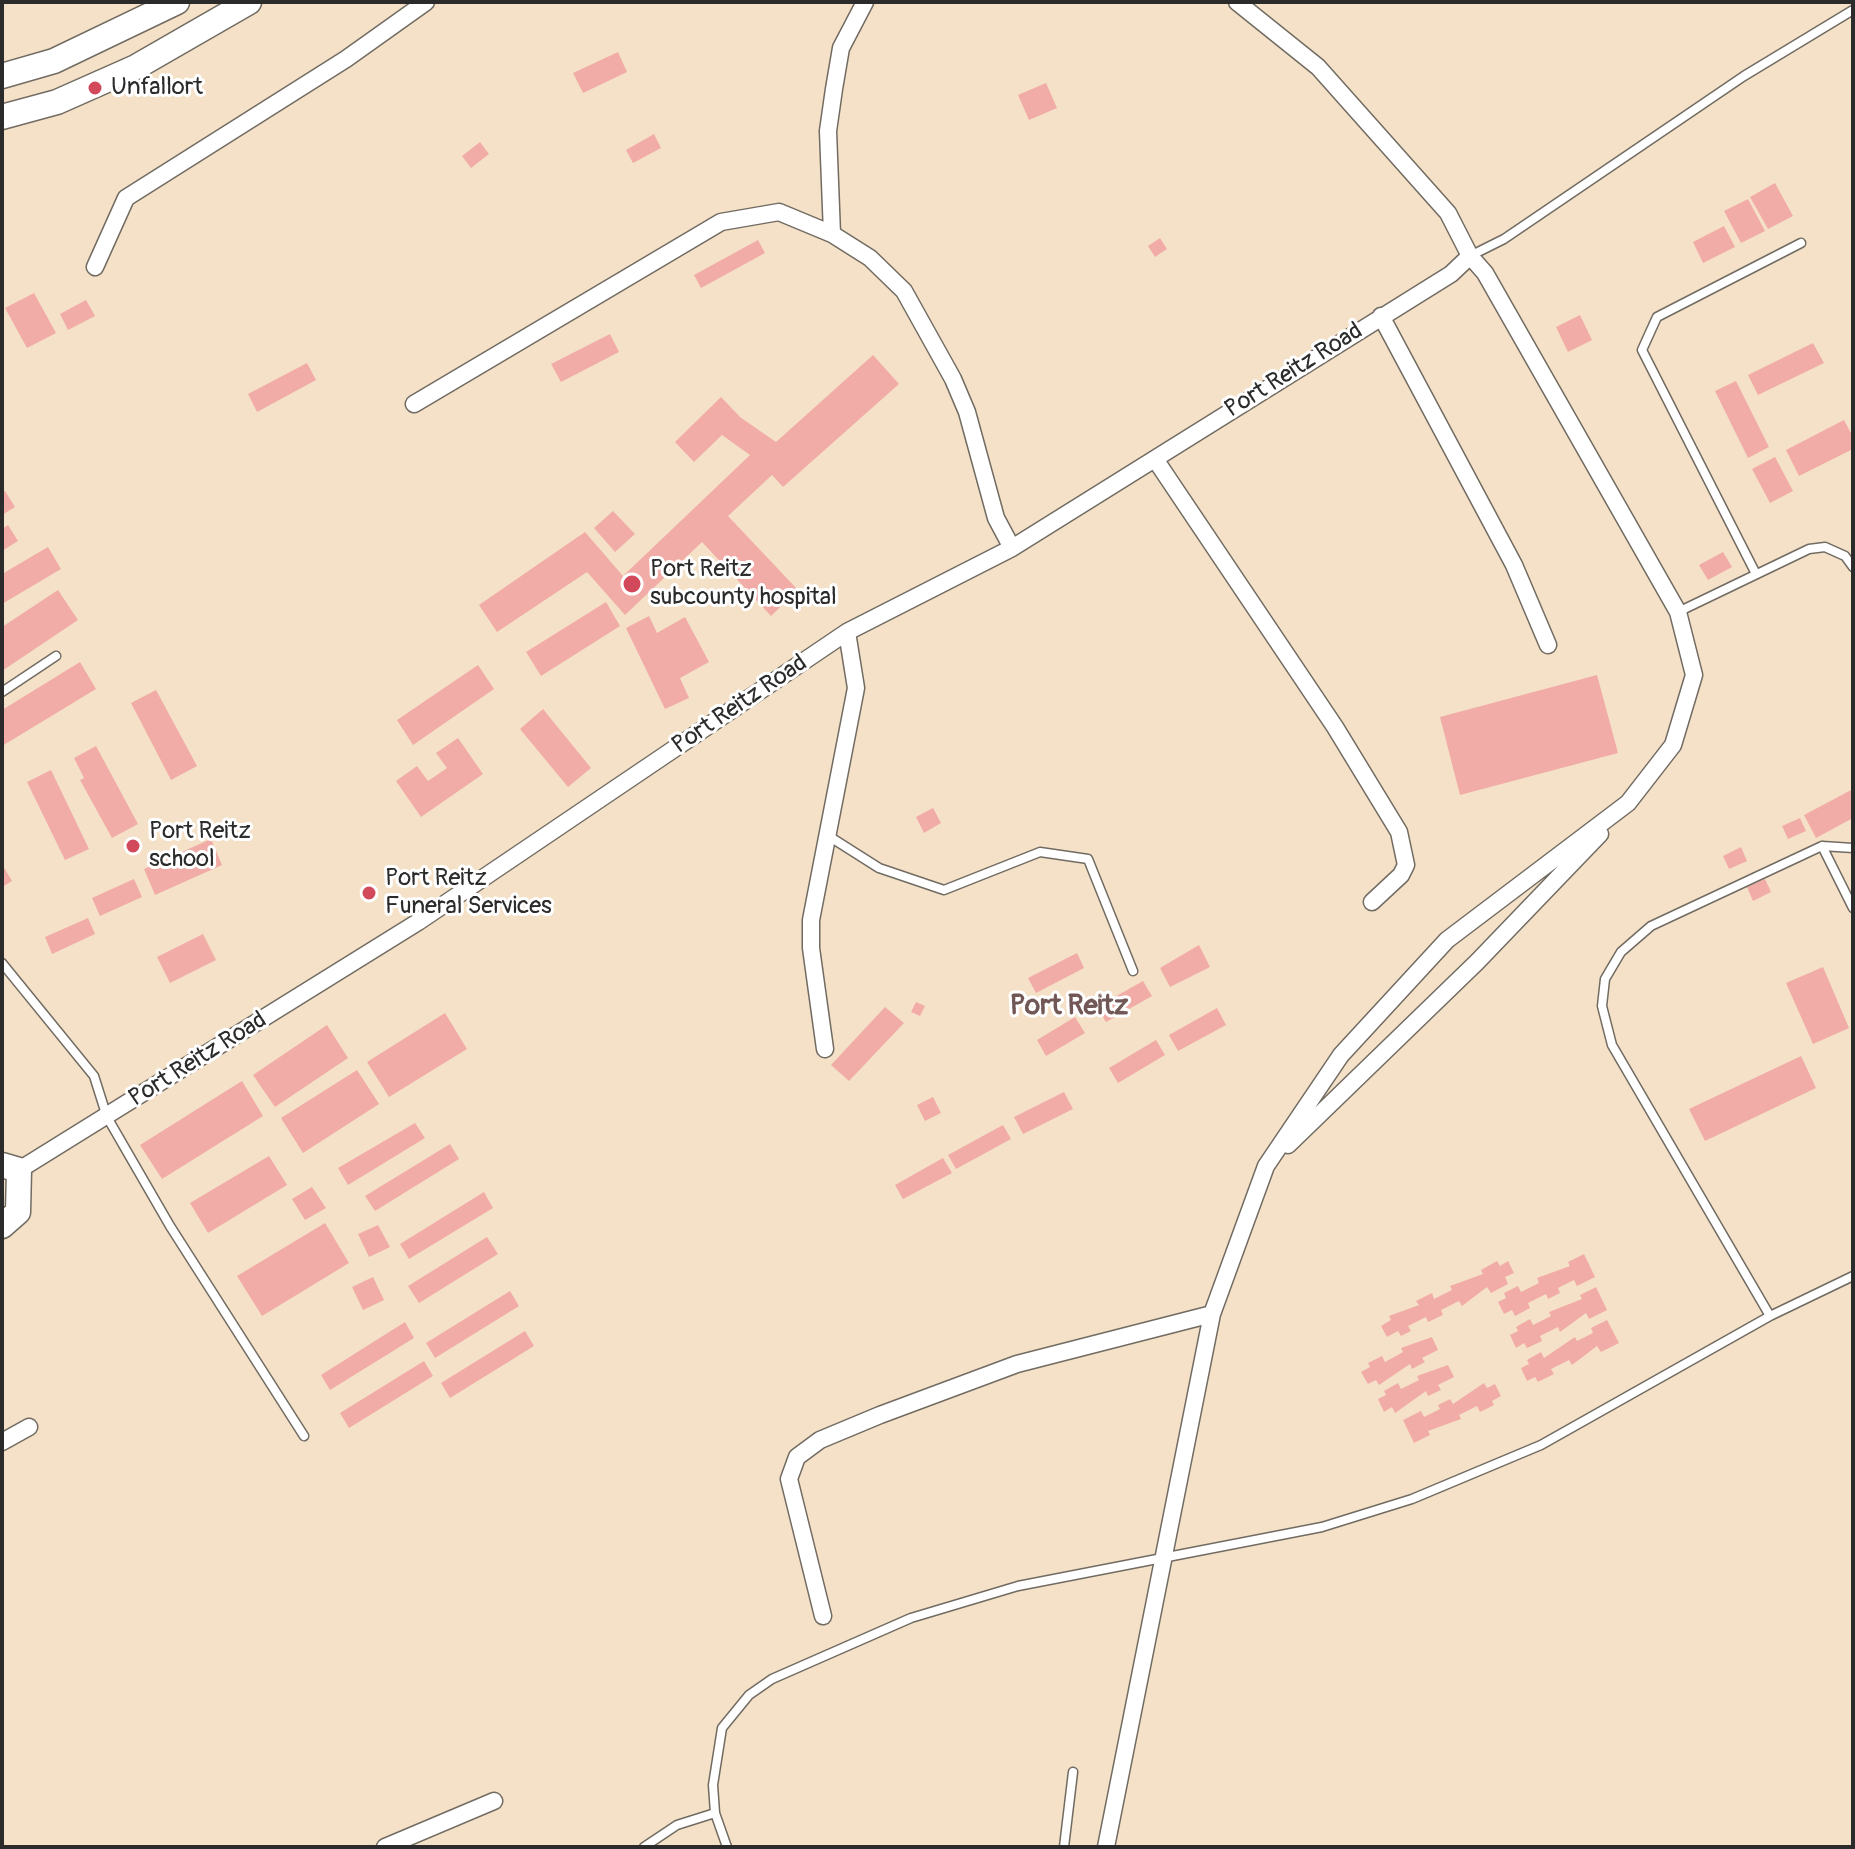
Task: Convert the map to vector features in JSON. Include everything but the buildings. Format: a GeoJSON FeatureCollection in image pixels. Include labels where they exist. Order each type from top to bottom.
{"type":"FeatureCollection","features":[{"type":"Feature","properties":{"kind":"main road"},"geometry":{"type":"LineString","coordinates":[[2,76],[54,61],[177,2]]}},
{"type":"Feature","properties":{"kind":"main road"},"geometry":{"type":"LineString","coordinates":[[2,117],[57,102],[136,67],[249,2]]}},
{"type":"Feature","properties":{"kind":"main road","name":"Port Reitz Road"},"geometry":{"type":"LineString","coordinates":[[2,1226],[18,1212],[10,1168]]}},
{"type":"Feature","properties":{"kind":"street"},"geometry":{"type":"LineString","coordinates":[[95,267],[126,198],[346,59],[426,2]]}},
{"type":"Feature","properties":{"kind":"street"},"geometry":{"type":"LineString","coordinates":[[832,234],[828,131],[841,48],[865,2]]}},
{"type":"Feature","properties":{"kind":"street"},"geometry":{"type":"LineString","coordinates":[[1237,2],[1318,67],[1448,213],[1470,256],[1485,273],[1678,612],[1694,675],[1673,745],[1628,803],[1477,962],[1266,1166]]}},
{"type":"Feature","properties":{"kind":"street"},"geometry":{"type":"LineString","coordinates":[[414,404],[721,222],[779,212],[832,234],[891,277],[920,316],[967,412],[996,518],[1012,548]]}},
{"type":"Feature","properties":{"kind":"street","name":"Port Reitz Road"},"geometry":{"type":"LineString","coordinates":[[10,1168],[107,1117],[418,922],[847,632],[1012,548],[1451,274],[1470,256]]}},
{"type":"Feature","properties":{"kind":"street"},"geometry":{"type":"LineString","coordinates":[[1381,316],[1514,565],[1548,645]]}},
{"type":"Feature","properties":{"kind":"street"},"geometry":{"type":"LineString","coordinates":[[1155,459],[1335,727],[1399,832],[1406,865],[1401,875],[1372,902]]}},
{"type":"Feature","properties":{"kind":"street"},"geometry":{"type":"LineString","coordinates":[[825,1049],[811,934],[856,688],[847,632]]}},
{"type":"Feature","properties":{"kind":"street"},"geometry":{"type":"LineString","coordinates":[[1106,1847],[1212,1314],[1266,1166],[1341,1055],[1447,940],[1628,803]]}},
{"type":"Feature","properties":{"kind":"street"},"geometry":{"type":"LineString","coordinates":[[823,1616],[789,1479],[797,1457],[820,1440],[1017,1364],[1212,1314]]}},
{"type":"Feature","properties":{"kind":"street"},"geometry":{"type":"LineString","coordinates":[[2,1442],[29,1427]]}},
{"type":"Feature","properties":{"kind":"street"},"geometry":{"type":"LineString","coordinates":[[385,1847],[494,1801]]}},
{"type":"Feature","properties":{"kind":"lane"},"geometry":{"type":"LineString","coordinates":[[1470,256],[1504,239],[1744,76],[1853,10]]}},
{"type":"Feature","properties":{"kind":"lane"},"geometry":{"type":"LineString","coordinates":[[1756,574],[1642,350],[1657,317],[1801,243]]}},
{"type":"Feature","properties":{"kind":"lane"},"geometry":{"type":"LineString","coordinates":[[1678,612],[1809,549],[1825,547],[1845,556],[1853,567]]}},
{"type":"Feature","properties":{"kind":"lane"},"geometry":{"type":"LineString","coordinates":[[2,692],[56,656]]}},
{"type":"Feature","properties":{"kind":"lane"},"geometry":{"type":"LineString","coordinates":[[827,835],[879,868],[944,890],[1040,852],[1088,859],[1133,971]]}},
{"type":"Feature","properties":{"kind":"lane"},"geometry":{"type":"LineString","coordinates":[[1822,846],[1853,908]]}},
{"type":"Feature","properties":{"kind":"lane"},"geometry":{"type":"LineString","coordinates":[[1770,1316],[1612,1045],[1602,1006],[1605,979],[1621,952],[1651,926],[1822,846],[1853,848]]}},
{"type":"Feature","properties":{"kind":"lane"},"geometry":{"type":"LineString","coordinates":[[2,963],[94,1076],[107,1117],[170,1226],[304,1436]]}},
{"type":"Feature","properties":{"kind":"lane"},"geometry":{"type":"LineString","coordinates":[[727,1847],[715,1813],[715,1757],[722,1728],[749,1695],[772,1679],[911,1618],[1018,1586],[1322,1527],[1412,1499],[1541,1445],[1770,1316],[1853,1276]]}},
{"type":"Feature","properties":{"kind":"lane"},"geometry":{"type":"LineString","coordinates":[[1064,1847],[1073,1772]]}},
{"type":"Feature","properties":{"kind":"lane"},"geometry":{"type":"LineString","coordinates":[[644,1847],[677,1825],[715,1813]]}},
{"type":"Feature","properties":{"kind":"place","name":"Unfallort"},"geometry":{"type":"Point","coordinates":[95,88]}},
{"type":"Feature","properties":{"kind":"place","name":"Port Reitz subcounty hospital"},"geometry":{"type":"Point","coordinates":[632,584]}},
{"type":"Feature","properties":{"kind":"place","name":"Port Reitz school"},"geometry":{"type":"Point","coordinates":[133,846]}},
{"type":"Feature","properties":{"kind":"place","name":"Port Reitz Funeral Services"},"geometry":{"type":"Point","coordinates":[369,893]}},
{"type":"Feature","properties":{"kind":"district","name":"Port Reitz"},"geometry":{"type":"Point","coordinates":[1069,1007]}}]}
